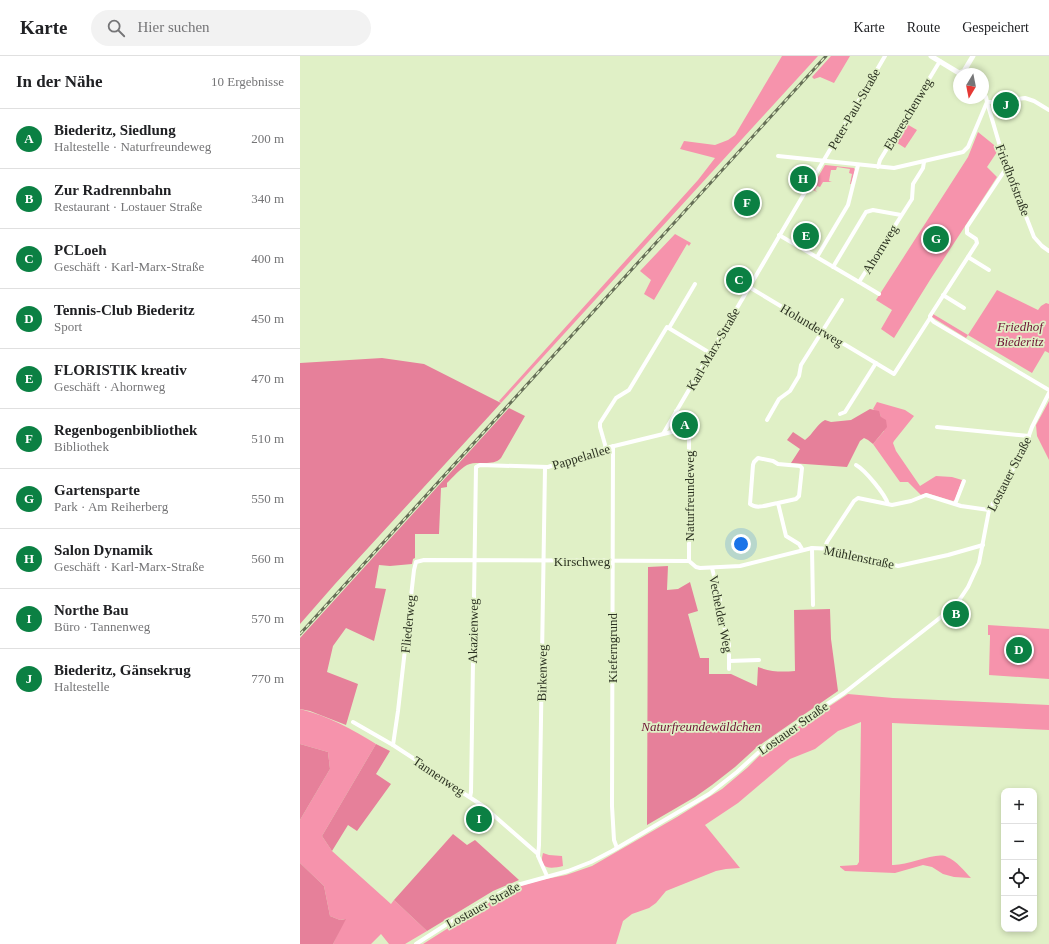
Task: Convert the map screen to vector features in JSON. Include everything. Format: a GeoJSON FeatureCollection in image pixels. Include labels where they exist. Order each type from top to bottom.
{"type":"FeatureCollection","features":[{"type":"Feature","properties":{"kind":"street","name":"Peter-Paul-Straße"},"geometry":{"type":"LineString","coordinates":[[823,161],[885,56]]}},
{"type":"Feature","properties":{"kind":"street"},"geometry":{"type":"LineString","coordinates":[[931,56],[953,70]]}},
{"type":"Feature","properties":{"kind":"street"},"geometry":{"type":"LineString","coordinates":[[966,68],[973,56]]}},
{"type":"Feature","properties":{"kind":"street","name":"Ebereschenweg"},"geometry":{"type":"LineString","coordinates":[[878,167],[880,160],[940,62]]}},
{"type":"Feature","properties":{"kind":"street"},"geometry":{"type":"LineString","coordinates":[[989,102],[1001,102],[1025,98],[1034,101],[1049,110]]}},
{"type":"Feature","properties":{"kind":"street"},"geometry":{"type":"LineString","coordinates":[[778,156],[896,168],[924,162],[967,150],[986,104]]}},
{"type":"Feature","properties":{"kind":"street","name":"Friedhofstraße"},"geometry":{"type":"LineString","coordinates":[[987,104],[1007,167],[1034,237],[1049,251]]}},
{"type":"Feature","properties":{"kind":"street","name":"Karl-Marx-Straße"},"geometry":{"type":"LineString","coordinates":[[663,434],[823,161]]}},
{"type":"Feature","properties":{"kind":"street","name":"Ahornweg"},"geometry":{"type":"LineString","coordinates":[[859,282],[913,196],[913,184],[923,168],[924,162]]}},
{"type":"Feature","properties":{"kind":"street"},"geometry":{"type":"LineString","coordinates":[[817,257],[848,205],[858,165]]}},
{"type":"Feature","properties":{"kind":"street"},"geometry":{"type":"LineString","coordinates":[[1007,167],[967,228],[968,233],[976,238],[977,241],[930,318],[934,322],[1049,390]]}},
{"type":"Feature","properties":{"kind":"street","name":"Ahornweg"},"geometry":{"type":"LineString","coordinates":[[833,267],[866,212],[873,210],[901,215]]}},
{"type":"Feature","properties":{"kind":"street","name":"Ahornweg"},"geometry":{"type":"LineString","coordinates":[[779,236],[879,294]]}},
{"type":"Feature","properties":{"kind":"street"},"geometry":{"type":"LineString","coordinates":[[968,257],[988,270]]}},
{"type":"Feature","properties":{"kind":"street"},"geometry":{"type":"LineString","coordinates":[[606,448],[600,422],[616,398],[629,390],[667,327],[669,328],[696,284]]}},
{"type":"Feature","properties":{"kind":"street","name":"Holunderweg"},"geometry":{"type":"LineString","coordinates":[[749,287],[894,374],[930,318]]}},
{"type":"Feature","properties":{"kind":"street"},"geometry":{"type":"LineString","coordinates":[[943,295],[964,308]]}},
{"type":"Feature","properties":{"kind":"street"},"geometry":{"type":"LineString","coordinates":[[767,420],[780,399],[787,395],[791,389],[799,376],[801,365],[842,300]]}},
{"type":"Feature","properties":{"kind":"street"},"geometry":{"type":"LineString","coordinates":[[669,328],[710,353]]}},
{"type":"Feature","properties":{"kind":"street"},"geometry":{"type":"LineString","coordinates":[[840,414],[845,412],[876,363]]}},
{"type":"Feature","properties":{"kind":"street","name":"Lostauer Straße"},"geometry":{"type":"LineString","coordinates":[[416,944],[510,887],[582,866],[618,848],[709,794],[737,772],[771,741],[844,693],[941,617],[965,592],[979,563],[989,510],[1023,452],[1033,423],[1049,393]]}},
{"type":"Feature","properties":{"kind":"street","name":"Naturfreundeweg"},"geometry":{"type":"LineString","coordinates":[[676,411],[684,426],[689,443],[689,561]]}},
{"type":"Feature","properties":{"kind":"street"},"geometry":{"type":"LineString","coordinates":[[937,426],[1029,436]]}},
{"type":"Feature","properties":{"kind":"street","name":"Pappelallee"},"geometry":{"type":"LineString","coordinates":[[477,466],[484,465],[545,468],[613,446],[684,429]]}},
{"type":"Feature","properties":{"kind":"street","name":"Kieferngrund"},"geometry":{"type":"LineString","coordinates":[[613,446],[612,806],[614,840],[618,848]]}},
{"type":"Feature","properties":{"kind":"street"},"geometry":{"type":"LineString","coordinates":[[758,458],[773,461],[778,464],[800,466],[802,468],[801,486],[798,497],[778,503],[757,507],[750,504],[753,465],[758,458]]}},
{"type":"Feature","properties":{"kind":"street"},"geometry":{"type":"LineString","coordinates":[[856,465],[866,473],[888,504]]}},
{"type":"Feature","properties":{"kind":"street","name":"Akazienweg"},"geometry":{"type":"LineString","coordinates":[[470,797],[477,466]]}},
{"type":"Feature","properties":{"kind":"street","name":"Birkenweg"},"geometry":{"type":"LineString","coordinates":[[545,468],[538,856],[547,876]]}},
{"type":"Feature","properties":{"kind":"street"},"geometry":{"type":"LineString","coordinates":[[955,504],[964,481]]}},
{"type":"Feature","properties":{"kind":"street"},"geometry":{"type":"LineString","coordinates":[[825,548],[831,536],[856,499],[888,504],[904,503],[926,495],[955,504],[989,510]]}},
{"type":"Feature","properties":{"kind":"street"},"geometry":{"type":"LineString","coordinates":[[778,503],[786,536],[799,544],[802,549]]}},
{"type":"Feature","properties":{"kind":"street","name":"Mühlenstraße"},"geometry":{"type":"LineString","coordinates":[[689,561],[696,567],[705,569],[751,564],[802,549],[825,548],[898,566],[941,557],[983,545]]}},
{"type":"Feature","properties":{"kind":"street"},"geometry":{"type":"LineString","coordinates":[[812,548],[813,605]]}},
{"type":"Feature","properties":{"kind":"street","name":"Fliederweg"},"geometry":{"type":"LineString","coordinates":[[393,745],[399,704],[414,565],[419,561],[474,561]]}},
{"type":"Feature","properties":{"kind":"street","name":"Kirschweg"},"geometry":{"type":"LineString","coordinates":[[474,561],[689,561]]}},
{"type":"Feature","properties":{"kind":"street","name":"Vechelder Weg"},"geometry":{"type":"LineString","coordinates":[[712,568],[720,599],[719,608],[729,644],[729,669]]}},
{"type":"Feature","properties":{"kind":"street","name":"Vechelder Weg"},"geometry":{"type":"LineString","coordinates":[[729,661],[759,660]]}},
{"type":"Feature","properties":{"kind":"street","name":"Tannenweg"},"geometry":{"type":"LineString","coordinates":[[353,722],[393,745],[448,781],[482,806],[538,854]]}},
{"type":"Feature","properties":{"kind":"green space"},"geometry":{"type":"Polygon","coordinates":[[[782,56],[818,56],[501,403],[499,401],[698,180],[715,158],[680,149],[684,141],[715,145],[728,140],[735,135],[782,56]]]}},
{"type":"Feature","properties":{"kind":"green space"},"geometry":{"type":"Polygon","coordinates":[[[831,56],[850,56],[834,83],[820,77],[814,79],[812,77],[831,56]]]}},
{"type":"Feature","properties":{"kind":"green space"},"geometry":{"type":"Polygon","coordinates":[[[905,123],[917,130],[905,148],[894,141],[905,123]]]}},
{"type":"Feature","properties":{"kind":"green space"},"geometry":{"type":"Polygon","coordinates":[[[978,132],[999,149],[987,167],[997,177],[894,338],[881,329],[892,310],[876,300],[968,157],[978,132]]]}},
{"type":"Feature","properties":{"kind":"green space"},"geometry":{"type":"Polygon","coordinates":[[[825,165],[854,168],[855,170],[851,184],[852,174],[849,173],[850,169],[837,167],[836,170],[831,170],[829,181],[832,182],[823,182],[820,187],[817,186],[815,190],[817,192],[811,189],[825,165]]]}},
{"type":"Feature","properties":{"kind":"green space"},"geometry":{"type":"Polygon","coordinates":[[[675,234],[691,243],[689,246],[687,244],[654,300],[644,294],[651,280],[640,271],[675,234]]]}},
{"type":"Feature","properties":{"kind":"green space","name":"Friedhof Biederitz"},"geometry":{"type":"Polygon","coordinates":[[[997,290],[1038,310],[1046,303],[1049,304],[1049,353],[1045,351],[1032,373],[968,335],[997,290]]]}},
{"type":"Feature","properties":{"kind":"green space"},"geometry":{"type":"Polygon","coordinates":[[[933,314],[968,335],[966,338],[932,317],[933,314]]]}},
{"type":"Feature","properties":{"kind":"green space"},"geometry":{"type":"Polygon","coordinates":[[[382,358],[424,364],[501,403],[300,624],[300,363],[382,358]]]}},
{"type":"Feature","properties":{"kind":"green space"},"geometry":{"type":"Polygon","coordinates":[[[1049,401],[1049,460],[1037,436],[1036,425],[1049,401]]]}},
{"type":"Feature","properties":{"kind":"green space"},"geometry":{"type":"Polygon","coordinates":[[[877,402],[905,410],[914,416],[894,441],[893,443],[896,451],[920,486],[936,476],[952,477],[962,480],[955,500],[953,501],[926,493],[921,495],[908,482],[900,482],[873,444],[884,431],[880,414],[873,409],[877,402]]]}},
{"type":"Feature","properties":{"kind":"green space"},"geometry":{"type":"Polygon","coordinates":[[[509,408],[525,416],[501,458],[494,462],[467,465],[447,483],[447,487],[441,488],[439,534],[415,534],[415,558],[413,559],[412,564],[390,566],[379,565],[375,588],[386,589],[374,641],[346,628],[333,646],[327,672],[358,684],[346,725],[310,711],[300,709],[300,638],[509,408]]]}},
{"type":"Feature","properties":{"kind":"green space"},"geometry":{"type":"Polygon","coordinates":[[[870,409],[879,411],[881,417],[886,420],[887,427],[873,444],[864,438],[860,441],[847,467],[791,463],[800,449],[787,440],[793,432],[805,440],[825,420],[831,422],[851,420],[870,409]]]}},
{"type":"Feature","properties":{"kind":"green space","name":"Naturfreundewäldchen"},"geometry":{"type":"Polygon","coordinates":[[[668,566],[667,590],[678,589],[690,582],[698,611],[688,614],[700,658],[709,658],[709,674],[731,674],[757,686],[758,667],[767,670],[785,672],[795,671],[794,610],[830,609],[831,639],[838,691],[757,747],[735,767],[695,797],[647,825],[648,567],[668,566]]]}},
{"type":"Feature","properties":{"kind":"green space"},"geometry":{"type":"Polygon","coordinates":[[[988,625],[1049,629],[1049,679],[989,675],[990,635],[988,635],[988,625]]]}},
{"type":"Feature","properties":{"kind":"green space"},"geometry":{"type":"Polygon","coordinates":[[[848,694],[893,698],[1049,705],[1049,730],[892,723],[892,865],[899,865],[929,857],[942,856],[954,861],[971,878],[954,877],[943,874],[932,867],[923,865],[895,873],[845,871],[840,867],[857,865],[859,862],[861,722],[838,731],[815,749],[790,759],[738,803],[705,825],[740,868],[716,871],[666,891],[656,903],[649,908],[632,914],[623,921],[616,944],[423,944],[480,908],[517,887],[566,875],[592,866],[677,817],[722,789],[747,768],[764,751],[848,694]]]}},
{"type":"Feature","properties":{"kind":"green space"},"geometry":{"type":"Polygon","coordinates":[[[300,709],[320,715],[340,724],[376,744],[322,836],[332,851],[391,904],[394,900],[427,931],[405,944],[389,944],[381,934],[371,944],[333,944],[345,919],[340,920],[330,916],[324,886],[300,863],[300,820],[330,769],[328,752],[300,744],[300,709]]]}},
{"type":"Feature","properties":{"kind":"green space"},"geometry":{"type":"Polygon","coordinates":[[[300,744],[328,752],[330,769],[300,820],[300,744]]]}},
{"type":"Feature","properties":{"kind":"green space"},"geometry":{"type":"Polygon","coordinates":[[[376,744],[390,751],[376,774],[391,784],[357,831],[348,825],[332,851],[322,836],[376,744]]]}},
{"type":"Feature","properties":{"kind":"green space"},"geometry":{"type":"Polygon","coordinates":[[[453,834],[467,845],[475,840],[519,880],[493,891],[427,931],[394,900],[453,834]]]}},
{"type":"Feature","properties":{"kind":"green space"},"geometry":{"type":"Polygon","coordinates":[[[543,853],[562,856],[563,866],[554,868],[547,867],[542,863],[543,853]]]}},
{"type":"Feature","properties":{"kind":"green space"},"geometry":{"type":"Polygon","coordinates":[[[300,863],[324,886],[330,916],[340,920],[346,919],[333,944],[300,944],[300,863]]]}},
{"type":"Feature","properties":{"kind":"railway"},"geometry":{"type":"LineString","coordinates":[[300,634],[826,56]]}},
{"type":"Feature","properties":{"kind":"place","name":"Biederitz, Gänsekrug"},"geometry":{"type":"Point","coordinates":[1006,105]}},
{"type":"Feature","properties":{"kind":"place","name":"Salon Dynamik"},"geometry":{"type":"Point","coordinates":[803,179]}},
{"type":"Feature","properties":{"kind":"place","name":"Regenbogenbibliothek"},"geometry":{"type":"Point","coordinates":[747,203]}},
{"type":"Feature","properties":{"kind":"place","name":"FLORISTIK kreativ"},"geometry":{"type":"Point","coordinates":[806,236]}},
{"type":"Feature","properties":{"kind":"place","name":"Gartensparte"},"geometry":{"type":"Point","coordinates":[936,239]}},
{"type":"Feature","properties":{"kind":"place","name":"PCLoeh"},"geometry":{"type":"Point","coordinates":[739,280]}},
{"type":"Feature","properties":{"kind":"place","name":"Biederitz, Siedlung"},"geometry":{"type":"Point","coordinates":[685,425]}},
{"type":"Feature","properties":{"kind":"place","name":"Zur Radrennbahn"},"geometry":{"type":"Point","coordinates":[956,614]}},
{"type":"Feature","properties":{"kind":"place","name":"Tennis-Club Biederitz"},"geometry":{"type":"Point","coordinates":[1019,650]}},
{"type":"Feature","properties":{"kind":"place","name":"Northe Bau"},"geometry":{"type":"Point","coordinates":[479,819]}}]}
